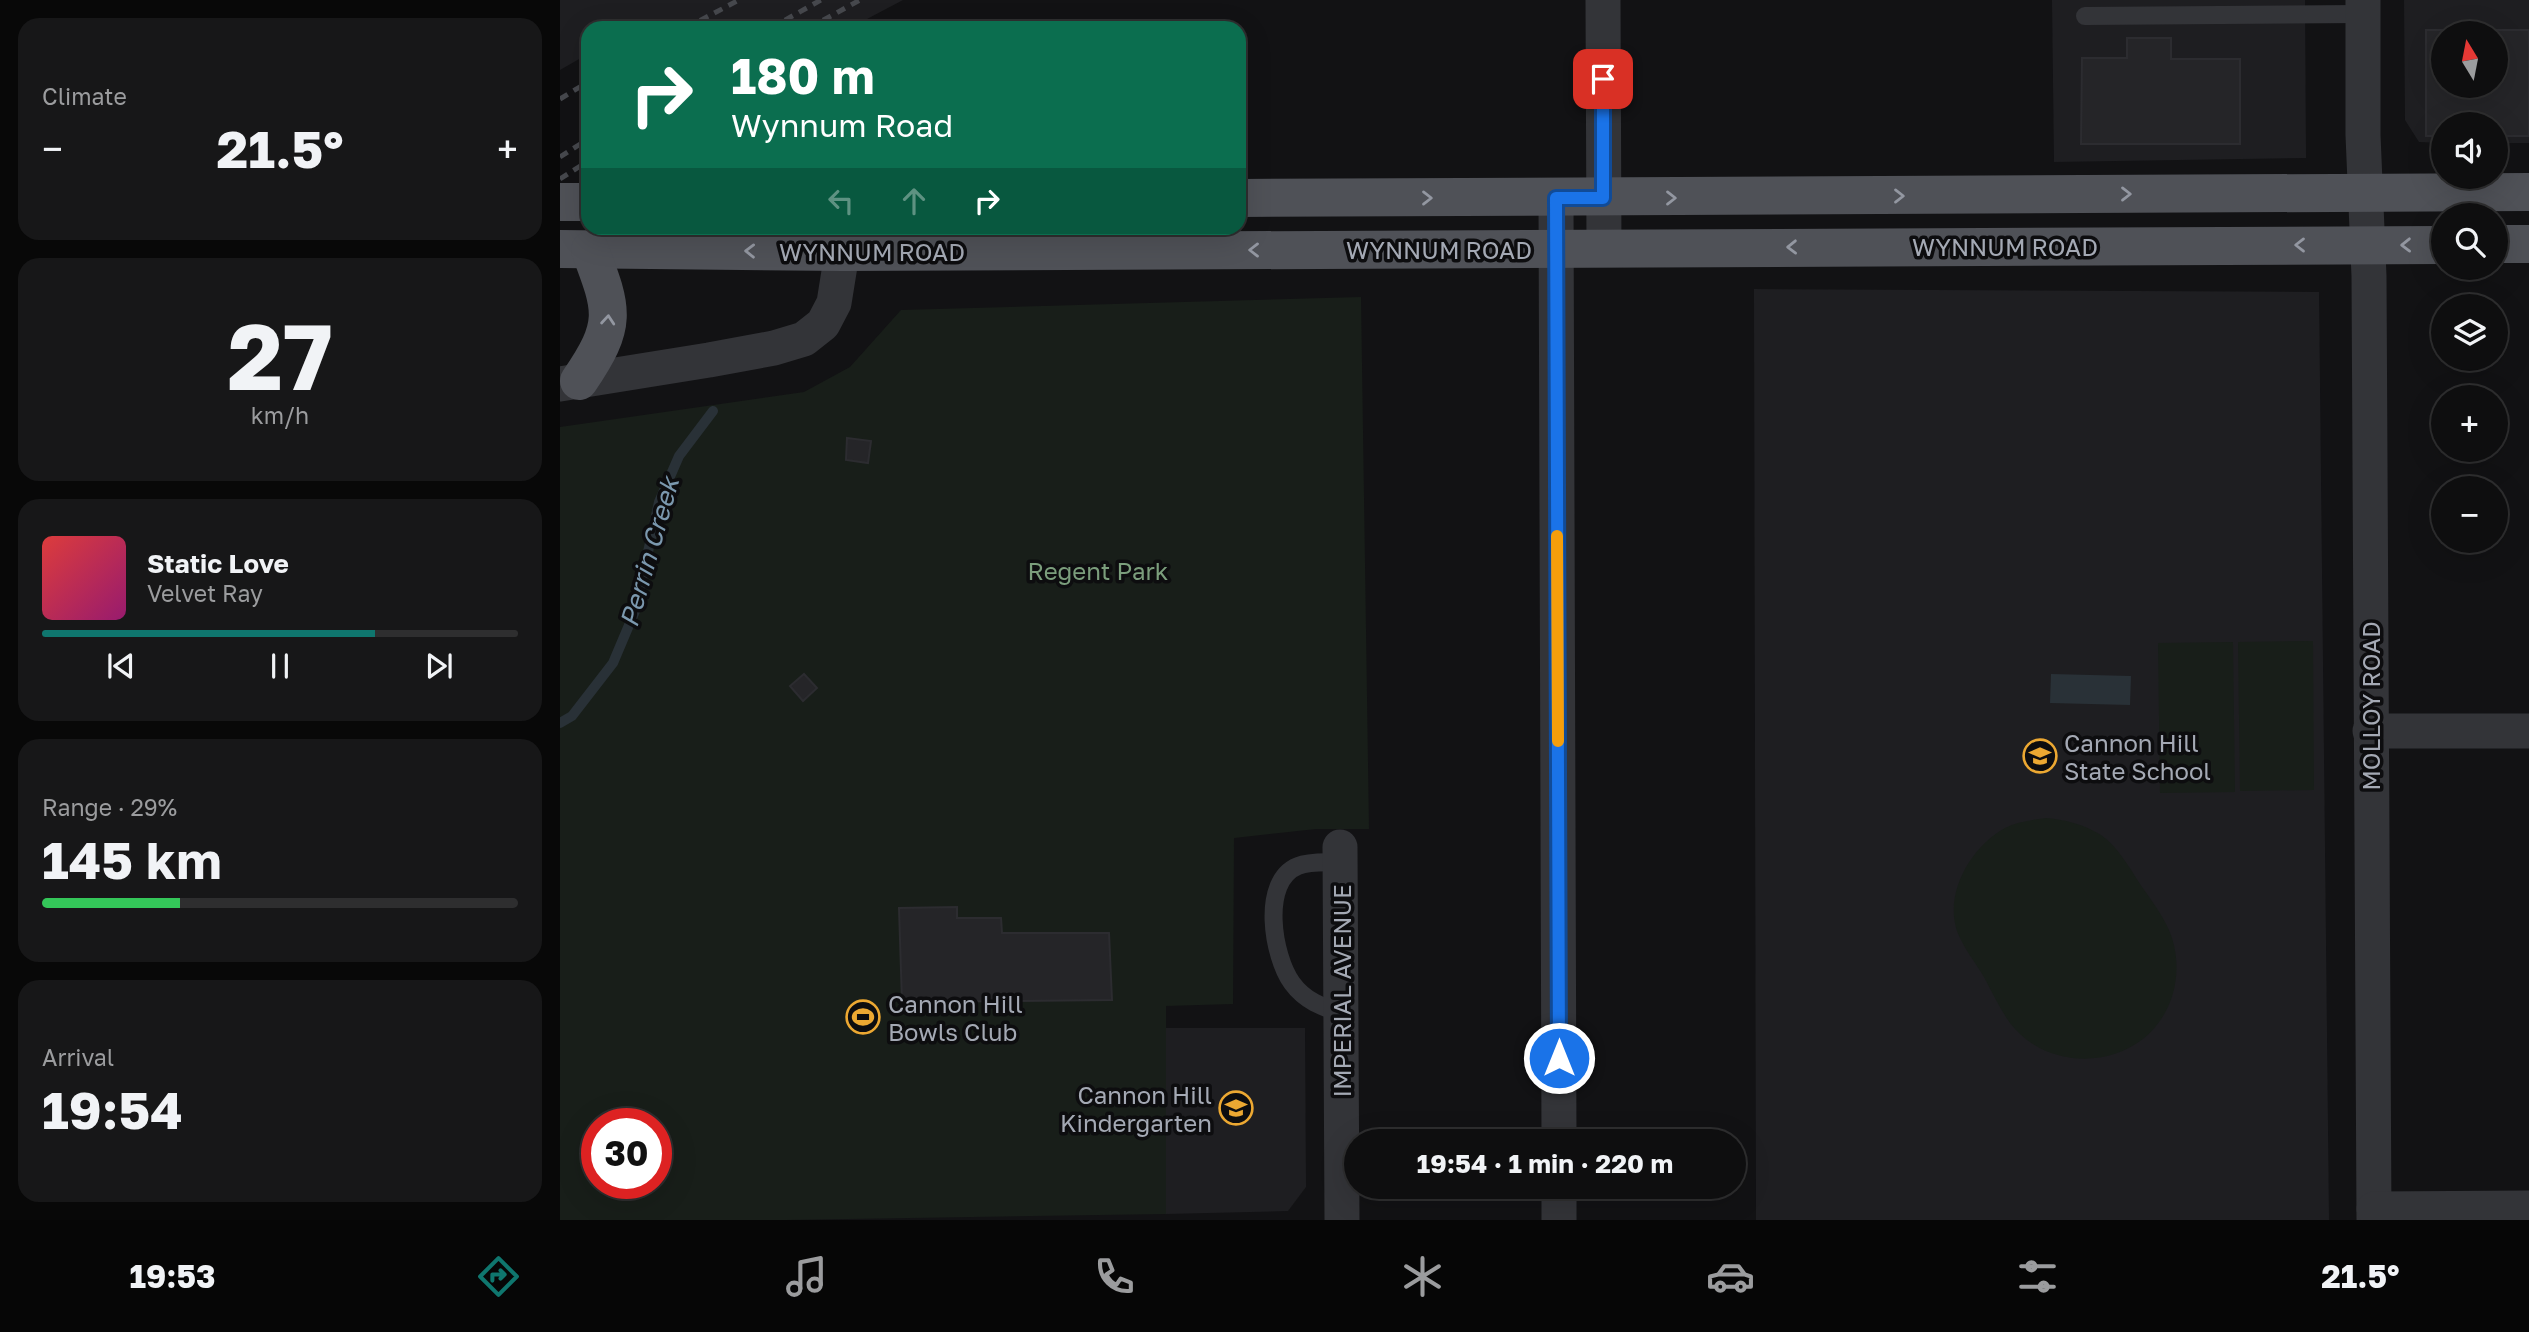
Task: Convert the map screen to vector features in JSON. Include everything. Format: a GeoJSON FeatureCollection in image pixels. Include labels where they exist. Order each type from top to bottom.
{"type":"FeatureCollection","features":[{"type":"Feature","properties":{"kind":"main road","name":"WYNNUM ROAD"},"geometry":{"type":"LineString","coordinates":[[1246,198],[2529,192]]}},
{"type":"Feature","properties":{"kind":"main road"},"geometry":{"type":"LineString","coordinates":[[560,202],[581,202]]}},
{"type":"Feature","properties":{"kind":"main road","name":"WYNNUM ROAD"},"geometry":{"type":"LineString","coordinates":[[575,249],[844,240],[1556,249],[2431,245]]}},
{"type":"Feature","properties":{"kind":"main road"},"geometry":{"type":"LineString","coordinates":[[2508,244],[2529,244]]}},
{"type":"Feature","properties":{"kind":"main road"},"geometry":{"type":"LineString","coordinates":[[570,382],[599,352],[607,333],[610,312],[606,293],[575,249]]}},
{"type":"Feature","properties":{"kind":"street"},"geometry":{"type":"LineString","coordinates":[[1603,0],[1604,249]]}},
{"type":"Feature","properties":{"kind":"street","name":"MOLLOY ROAD"},"geometry":{"type":"LineString","coordinates":[[2363,7],[2363,135],[2369,246],[2374,1214]]}},
{"type":"Feature","properties":{"kind":"street"},"geometry":{"type":"LineString","coordinates":[[1556,198],[1559,1129]]}},
{"type":"Feature","properties":{"kind":"street"},"geometry":{"type":"LineString","coordinates":[[570,382],[722,358],[804,340],[823,324],[829,315],[836,296],[844,240]]}},
{"type":"Feature","properties":{"kind":"street"},"geometry":{"type":"LineString","coordinates":[[2370,732],[2529,731]]}},
{"type":"Feature","properties":{"kind":"street","name":"IMPERIAL AVENUE"},"geometry":{"type":"LineString","coordinates":[[1340,855],[1342,1220]]}},
{"type":"Feature","properties":{"kind":"street"},"geometry":{"type":"LineString","coordinates":[[1559,1199],[1559,1220]]}},
{"type":"Feature","properties":{"kind":"street"},"geometry":{"type":"LineString","coordinates":[[2374,1214],[2529,1208]]}},
{"type":"Feature","properties":{"kind":"lane"},"geometry":{"type":"LineString","coordinates":[[2085,16],[2363,7]]}},
{"type":"Feature","properties":{"kind":"lane"},"geometry":{"type":"LineString","coordinates":[[1340,855],[1297,866],[1284,876],[1275,893],[1273,918],[1283,967],[1292,984],[1313,1004],[1342,1013]]}},
{"type":"Feature","properties":{"kind":"shaded area"},"geometry":{"type":"Polygon","coordinates":[[[560,0],[903,0],[863,21],[581,21],[581,58],[560,70],[560,0]]]}},
{"type":"Feature","properties":{"kind":"shaded area"},"geometry":{"type":"Polygon","coordinates":[[[2052,0],[2305,0],[2306,158],[2054,162],[2052,0]]]}},
{"type":"Feature","properties":{"kind":"shaded area"},"geometry":{"type":"Polygon","coordinates":[[[2404,0],[2529,0],[2529,143],[2508,143],[2508,112],[2431,112],[2431,142],[2419,142],[2405,120],[2404,0]]]}},
{"type":"Feature","properties":{"kind":"shaded area","name":"Cannon Hill State School"},"geometry":{"type":"Polygon","coordinates":[[[1754,289],[2319,292],[2329,1220],[1756,1220],[1754,289]]]}},
{"type":"Feature","properties":{"kind":"shaded area"},"geometry":{"type":"Polygon","coordinates":[[[2051,674],[2131,676],[2130,705],[2050,703],[2051,674]]]}},
{"type":"Feature","properties":{"kind":"shaded area","name":"Cannon Hill Kindergarten"},"geometry":{"type":"Polygon","coordinates":[[[1166,1028],[1305,1028],[1306,1187],[1288,1211],[1166,1214],[1166,1028]]]}},
{"type":"Feature","properties":{"kind":"green space","name":"Regent Park"},"geometry":{"type":"Polygon","coordinates":[[[1361,297],[1369,829],[1316,829],[1234,838],[1233,1004],[1166,1006],[1166,1214],[787,1220],[560,1220],[560,427],[804,392],[850,367],[901,310],[1361,297]]]}},
{"type":"Feature","properties":{"kind":"green space"},"geometry":{"type":"Polygon","coordinates":[[[2313,641],[2314,790],[2240,791],[2238,642],[2313,641]]]}},
{"type":"Feature","properties":{"kind":"green space"},"geometry":{"type":"Polygon","coordinates":[[[2233,642],[2235,792],[2160,793],[2158,643],[2233,642]]]}},
{"type":"Feature","properties":{"kind":"green space"},"geometry":{"type":"Polygon","coordinates":[[[2046,818],[2081,825],[2101,835],[2113,845],[2157,909],[2172,939],[2176,954],[2175,986],[2164,1015],[2143,1039],[2110,1055],[2073,1058],[2038,1047],[2023,1037],[2006,1018],[1957,931],[1954,901],[1958,886],[1972,858],[1993,836],[2005,828],[2046,818]]]}},
{"type":"Feature","properties":{"kind":"building"},"geometry":{"type":"Polygon","coordinates":[[[2426,30],[2431,30],[2431,98],[2508,98],[2508,30],[2529,30],[2529,136],[2508,136],[2508,112],[2431,112],[2431,136],[2426,136],[2426,30]]]}},
{"type":"Feature","properties":{"kind":"building"},"geometry":{"type":"Polygon","coordinates":[[[2127,38],[2171,38],[2171,59],[2240,59],[2240,144],[2081,144],[2082,58],[2127,58],[2127,38]]]}},
{"type":"Feature","properties":{"kind":"building"},"geometry":{"type":"Polygon","coordinates":[[[847,438],[871,441],[868,463],[846,460],[847,438]]]}},
{"type":"Feature","properties":{"kind":"building"},"geometry":{"type":"Polygon","coordinates":[[[804,674],[817,688],[803,701],[790,686],[804,674]]]}},
{"type":"Feature","properties":{"kind":"building"},"geometry":{"type":"Polygon","coordinates":[[[957,907],[957,918],[1001,918],[1002,933],[1109,933],[1112,1000],[902,1002],[899,908],[957,907]]]}},
{"type":"Feature","properties":{"kind":"waterway","name":"Perrin Creek"},"geometry":{"type":"LineString","coordinates":[[560,723],[572,716],[613,663],[635,611],[659,502],[679,456],[713,411]]}},
{"type":"Feature","properties":{"kind":"railway"},"geometry":{"type":"LineString","coordinates":[[699,21],[739,0]]}},
{"type":"Feature","properties":{"kind":"railway"},"geometry":{"type":"LineString","coordinates":[[784,21],[821,0]]}},
{"type":"Feature","properties":{"kind":"railway"},"geometry":{"type":"LineString","coordinates":[[822,21],[860,0]]}},
{"type":"Feature","properties":{"kind":"railway"},"geometry":{"type":"LineString","coordinates":[[560,99],[581,86]]}},
{"type":"Feature","properties":{"kind":"railway"},"geometry":{"type":"LineString","coordinates":[[560,157],[581,144]]}},
{"type":"Feature","properties":{"kind":"railway"},"geometry":{"type":"LineString","coordinates":[[560,179],[581,166]]}},
{"type":"Feature","properties":{"kind":"slow traffic"},"geometry":{"type":"LineString","coordinates":[[1557,536],[1558,741]]}},
{"type":"Feature","properties":{"kind":"place","name":"Cannon Hill State School"},"geometry":{"type":"Point","coordinates":[2040,756]}},
{"type":"Feature","properties":{"kind":"place","name":"Cannon Hill Bowls Club"},"geometry":{"type":"Point","coordinates":[863,1017]}},
{"type":"Feature","properties":{"kind":"place","name":"Cannon Hill Kindergarten"},"geometry":{"type":"Point","coordinates":[1236,1108]}},
{"type":"Feature","properties":{"kind":"route"},"geometry":{"type":"LineString","coordinates":[[1559,1058],[1556,198],[1603,198],[1603,79]]}}]}
